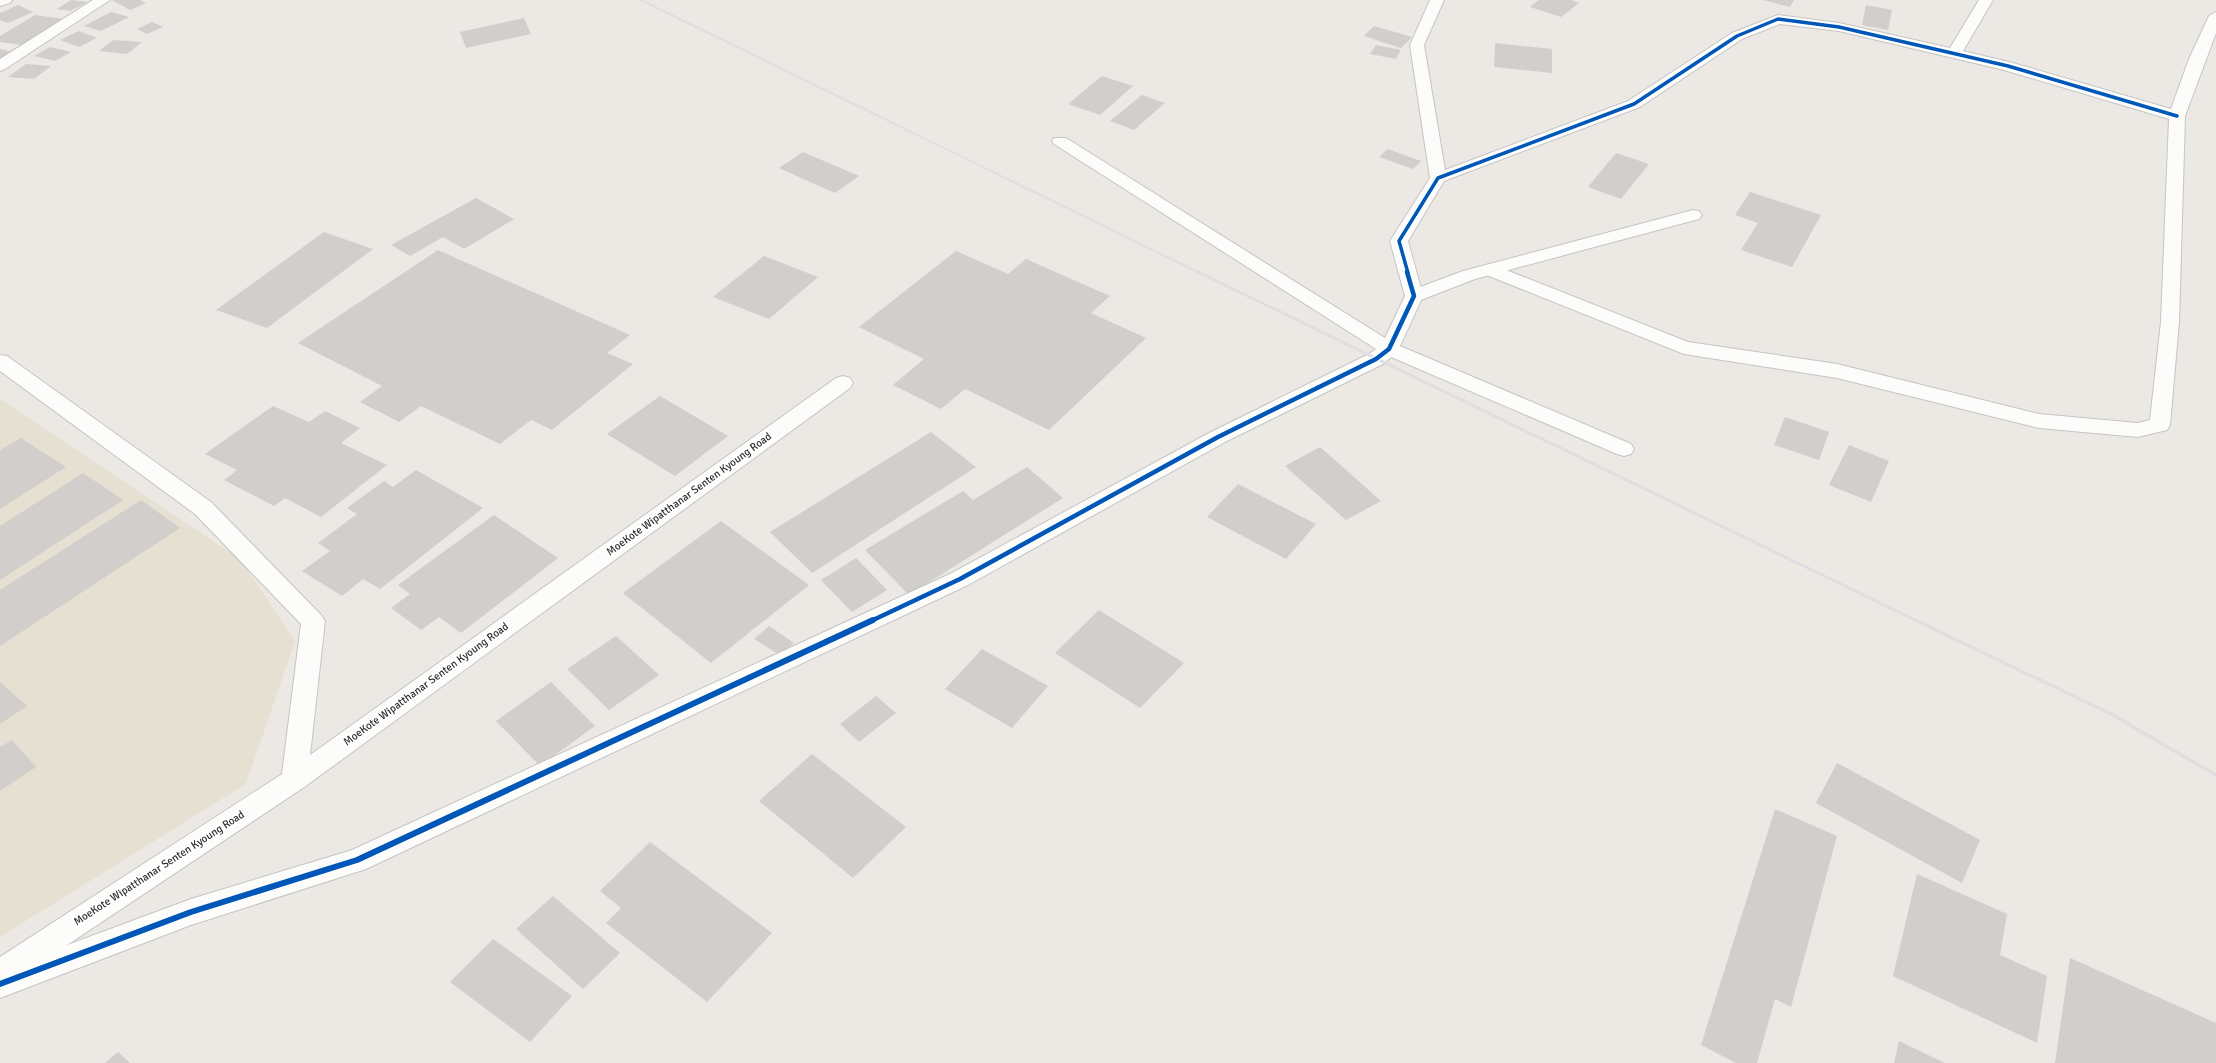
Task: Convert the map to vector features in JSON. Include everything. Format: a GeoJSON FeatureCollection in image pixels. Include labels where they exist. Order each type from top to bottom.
{"type":"FeatureCollection","features":[{"type":"Feature","properties":{"kind":"street"},"geometry":{"type":"LineString","coordinates":[[0,2],[4,0]]}},
{"type":"Feature","properties":{"kind":"street"},"geometry":{"type":"LineString","coordinates":[[0,66],[103,0]]}},
{"type":"Feature","properties":{"kind":"street"},"geometry":{"type":"LineString","coordinates":[[1437,0],[1417,45],[1438,178]]}},
{"type":"Feature","properties":{"kind":"street"},"geometry":{"type":"LineString","coordinates":[[1954,53],[1986,0]]}},
{"type":"Feature","properties":{"kind":"street"},"geometry":{"type":"LineString","coordinates":[[1490,270],[1684,348],[1837,371],[2039,421],[2138,430],[2160,425],[2170,322],[2177,116],[2197,59],[2216,16]]}},
{"type":"Feature","properties":{"kind":"street"},"geometry":{"type":"LineString","coordinates":[[0,984],[191,912],[357,860],[960,579],[1218,437],[1376,359],[1389,349],[1414,296],[1399,241],[1438,178],[1634,104],[1737,36],[1778,19],[1839,27],[2008,66],[2177,116]]}},
{"type":"Feature","properties":{"kind":"street"},"geometry":{"type":"LineString","coordinates":[[1060,141],[1389,349],[1624,449]]}},
{"type":"Feature","properties":{"kind":"street"},"geometry":{"type":"LineString","coordinates":[[1414,296],[1490,270],[1692,215]]}},
{"type":"Feature","properties":{"kind":"street"},"geometry":{"type":"LineString","coordinates":[[0,361],[203,508],[313,621],[294,780]]}},
{"type":"Feature","properties":{"kind":"street","name":"MoeKote Wipatthanar Senten Kyoung Road"},"geometry":{"type":"LineString","coordinates":[[0,973],[294,780],[843,383]]}},
{"type":"Feature","properties":{"kind":"shaded area"},"geometry":{"type":"Polygon","coordinates":[[[0,399],[240,559],[295,641],[246,784],[0,937],[0,399]]]}},
{"type":"Feature","properties":{"kind":"building"},"geometry":{"type":"Polygon","coordinates":[[[71,0],[88,2],[70,11],[57,9],[71,0]]]}},
{"type":"Feature","properties":{"kind":"building"},"geometry":{"type":"Polygon","coordinates":[[[112,0],[140,0],[146,3],[130,10],[112,0]]]}},
{"type":"Feature","properties":{"kind":"building"},"geometry":{"type":"Polygon","coordinates":[[[1539,0],[1571,0],[1579,3],[1561,17],[1530,7],[1539,0]]]}},
{"type":"Feature","properties":{"kind":"building"},"geometry":{"type":"Polygon","coordinates":[[[1763,0],[1794,0],[1790,7],[1763,0]]]}},
{"type":"Feature","properties":{"kind":"building"},"geometry":{"type":"Polygon","coordinates":[[[18,5],[33,12],[8,23],[0,20],[0,13],[18,5]]]}},
{"type":"Feature","properties":{"kind":"building"},"geometry":{"type":"Polygon","coordinates":[[[1866,5],[1892,10],[1888,30],[1862,25],[1866,5]]]}},
{"type":"Feature","properties":{"kind":"building"},"geometry":{"type":"Polygon","coordinates":[[[111,12],[129,17],[101,31],[84,26],[111,12]]]}},
{"type":"Feature","properties":{"kind":"building"},"geometry":{"type":"Polygon","coordinates":[[[35,15],[63,19],[22,45],[0,42],[0,36],[35,15]]]}},
{"type":"Feature","properties":{"kind":"building"},"geometry":{"type":"Polygon","coordinates":[[[524,18],[531,34],[466,48],[460,32],[524,18]]]}},
{"type":"Feature","properties":{"kind":"building"},"geometry":{"type":"Polygon","coordinates":[[[152,22],[163,27],[147,34],[137,29],[152,22]]]}},
{"type":"Feature","properties":{"kind":"building"},"geometry":{"type":"Polygon","coordinates":[[[1374,26],[1412,37],[1401,48],[1364,36],[1374,26]]]}},
{"type":"Feature","properties":{"kind":"building"},"geometry":{"type":"Polygon","coordinates":[[[79,31],[97,38],[79,47],[60,40],[79,31]]]}},
{"type":"Feature","properties":{"kind":"building"},"geometry":{"type":"Polygon","coordinates":[[[113,40],[142,42],[127,54],[99,51],[113,40]]]}},
{"type":"Feature","properties":{"kind":"building"},"geometry":{"type":"Polygon","coordinates":[[[1495,43],[1552,49],[1552,73],[1494,67],[1495,43]]]}},
{"type":"Feature","properties":{"kind":"building"},"geometry":{"type":"Polygon","coordinates":[[[1376,45],[1401,50],[1396,59],[1370,54],[1376,45]]]}},
{"type":"Feature","properties":{"kind":"building"},"geometry":{"type":"Polygon","coordinates":[[[50,47],[71,52],[55,61],[34,56],[50,47]]]}},
{"type":"Feature","properties":{"kind":"building"},"geometry":{"type":"Polygon","coordinates":[[[0,49],[12,52],[0,58],[0,49]]]}},
{"type":"Feature","properties":{"kind":"building"},"geometry":{"type":"Polygon","coordinates":[[[26,64],[51,66],[34,79],[8,77],[26,64]]]}},
{"type":"Feature","properties":{"kind":"building"},"geometry":{"type":"Polygon","coordinates":[[[1102,76],[1133,86],[1100,115],[1068,104],[1102,76]]]}},
{"type":"Feature","properties":{"kind":"building"},"geometry":{"type":"Polygon","coordinates":[[[1142,95],[1165,103],[1134,130],[1110,121],[1142,95]]]}},
{"type":"Feature","properties":{"kind":"building"},"geometry":{"type":"Polygon","coordinates":[[[1388,149],[1421,161],[1413,169],[1379,157],[1388,149]]]}},
{"type":"Feature","properties":{"kind":"building"},"geometry":{"type":"Polygon","coordinates":[[[803,152],[859,176],[835,193],[779,168],[803,152]]]}},
{"type":"Feature","properties":{"kind":"building"},"geometry":{"type":"Polygon","coordinates":[[[1616,153],[1649,164],[1621,199],[1588,187],[1616,153]]]}},
{"type":"Feature","properties":{"kind":"building"},"geometry":{"type":"Polygon","coordinates":[[[1750,192],[1821,215],[1792,267],[1741,250],[1758,223],[1735,215],[1750,192]]]}},
{"type":"Feature","properties":{"kind":"building"},"geometry":{"type":"Polygon","coordinates":[[[476,198],[514,219],[464,249],[443,237],[410,256],[391,245],[476,198]]]}},
{"type":"Feature","properties":{"kind":"building"},"geometry":{"type":"Polygon","coordinates":[[[324,232],[373,249],[267,328],[216,310],[324,232]]]}},
{"type":"Feature","properties":{"kind":"building"},"geometry":{"type":"Polygon","coordinates":[[[438,250],[630,335],[607,353],[633,364],[552,430],[531,420],[500,444],[421,406],[399,422],[360,402],[382,386],[298,343],[438,250]]]}},
{"type":"Feature","properties":{"kind":"building"},"geometry":{"type":"Polygon","coordinates":[[[956,251],[1008,274],[1026,259],[1110,296],[1091,313],[1146,338],[1049,430],[965,389],[941,409],[893,385],[924,359],[859,327],[956,251]]]}},
{"type":"Feature","properties":{"kind":"building"},"geometry":{"type":"Polygon","coordinates":[[[764,256],[818,277],[769,319],[713,297],[764,256]]]}},
{"type":"Feature","properties":{"kind":"building"},"geometry":{"type":"Polygon","coordinates":[[[660,396],[728,436],[675,476],[607,434],[660,396]]]}},
{"type":"Feature","properties":{"kind":"building"},"geometry":{"type":"Polygon","coordinates":[[[273,406],[309,422],[325,411],[360,428],[341,443],[387,465],[321,517],[285,498],[274,506],[224,480],[237,470],[205,454],[273,406]]]}},
{"type":"Feature","properties":{"kind":"building"},"geometry":{"type":"Polygon","coordinates":[[[1785,417],[1829,432],[1819,460],[1774,445],[1785,417]]]}},
{"type":"Feature","properties":{"kind":"building"},"geometry":{"type":"Polygon","coordinates":[[[931,432],[976,467],[812,573],[770,532],[931,432]]]}},
{"type":"Feature","properties":{"kind":"building"},"geometry":{"type":"Polygon","coordinates":[[[21,438],[66,467],[0,509],[0,450],[21,438]]]}},
{"type":"Feature","properties":{"kind":"building"},"geometry":{"type":"Polygon","coordinates":[[[1849,445],[1889,461],[1871,502],[1829,485],[1849,445]]]}},
{"type":"Feature","properties":{"kind":"building"},"geometry":{"type":"Polygon","coordinates":[[[1320,447],[1381,501],[1346,520],[1285,466],[1320,447]]]}},
{"type":"Feature","properties":{"kind":"building"},"geometry":{"type":"Polygon","coordinates":[[[1027,467],[1063,498],[909,595],[865,550],[963,491],[973,500],[1027,467]]]}},
{"type":"Feature","properties":{"kind":"building"},"geometry":{"type":"Polygon","coordinates":[[[416,470],[483,508],[380,589],[363,579],[342,596],[302,571],[330,551],[318,543],[357,514],[347,508],[384,481],[393,487],[416,470]]]}},
{"type":"Feature","properties":{"kind":"building"},"geometry":{"type":"Polygon","coordinates":[[[83,473],[123,500],[0,580],[0,526],[83,473]]]}},
{"type":"Feature","properties":{"kind":"building"},"geometry":{"type":"Polygon","coordinates":[[[1238,484],[1316,524],[1286,559],[1207,517],[1238,484]]]}},
{"type":"Feature","properties":{"kind":"building"},"geometry":{"type":"Polygon","coordinates":[[[141,500],[180,528],[0,646],[0,590],[141,500]]]}},
{"type":"Feature","properties":{"kind":"building"},"geometry":{"type":"Polygon","coordinates":[[[494,515],[558,558],[461,633],[439,617],[421,630],[391,608],[410,594],[398,585],[494,515]]]}},
{"type":"Feature","properties":{"kind":"building"},"geometry":{"type":"Polygon","coordinates":[[[721,521],[809,585],[711,663],[623,593],[721,521]]]}},
{"type":"Feature","properties":{"kind":"building"},"geometry":{"type":"Polygon","coordinates":[[[856,558],[887,590],[852,612],[821,580],[856,558]]]}},
{"type":"Feature","properties":{"kind":"building"},"geometry":{"type":"Polygon","coordinates":[[[1099,610],[1184,663],[1140,708],[1055,653],[1099,610]]]}},
{"type":"Feature","properties":{"kind":"building"},"geometry":{"type":"Polygon","coordinates":[[[769,626],[794,643],[780,655],[754,639],[769,626]]]}},
{"type":"Feature","properties":{"kind":"building"},"geometry":{"type":"Polygon","coordinates":[[[616,636],[659,675],[609,710],[567,669],[616,636]]]}},
{"type":"Feature","properties":{"kind":"building"},"geometry":{"type":"Polygon","coordinates":[[[982,649],[1048,686],[1012,728],[945,689],[982,649]]]}},
{"type":"Feature","properties":{"kind":"building"},"geometry":{"type":"Polygon","coordinates":[[[0,682],[27,706],[0,724],[0,682]]]}},
{"type":"Feature","properties":{"kind":"building"},"geometry":{"type":"Polygon","coordinates":[[[551,682],[595,726],[540,766],[496,721],[551,682]]]}},
{"type":"Feature","properties":{"kind":"building"},"geometry":{"type":"Polygon","coordinates":[[[876,696],[896,713],[859,742],[840,724],[876,696]]]}},
{"type":"Feature","properties":{"kind":"building"},"geometry":{"type":"Polygon","coordinates":[[[12,740],[36,767],[0,791],[0,747],[12,740]]]}},
{"type":"Feature","properties":{"kind":"building"},"geometry":{"type":"Polygon","coordinates":[[[812,754],[906,827],[853,878],[759,801],[812,754]]]}},
{"type":"Feature","properties":{"kind":"building"},"geometry":{"type":"Polygon","coordinates":[[[1837,763],[1980,840],[1962,883],[1816,803],[1837,763]]]}},
{"type":"Feature","properties":{"kind":"building"},"geometry":{"type":"Polygon","coordinates":[[[1775,809],[1837,836],[1791,1007],[1775,999],[1757,1063],[1736,1063],[1701,1045],[1775,809]]]}},
{"type":"Feature","properties":{"kind":"building"},"geometry":{"type":"Polygon","coordinates":[[[650,842],[772,933],[707,1002],[606,923],[621,908],[600,891],[650,842]]]}},
{"type":"Feature","properties":{"kind":"building"},"geometry":{"type":"Polygon","coordinates":[[[1917,874],[2007,914],[2000,955],[2047,976],[2037,1043],[1893,976],[1917,874]]]}},
{"type":"Feature","properties":{"kind":"building"},"geometry":{"type":"Polygon","coordinates":[[[553,896],[620,953],[583,989],[516,929],[553,896]]]}},
{"type":"Feature","properties":{"kind":"building"},"geometry":{"type":"Polygon","coordinates":[[[493,939],[572,996],[530,1042],[450,982],[493,939]]]}},
{"type":"Feature","properties":{"kind":"building"},"geometry":{"type":"Polygon","coordinates":[[[2070,958],[2216,1023],[2216,1063],[2055,1063],[2070,958]]]}},
{"type":"Feature","properties":{"kind":"building"},"geometry":{"type":"Polygon","coordinates":[[[1899,1041],[1945,1063],[1894,1063],[1899,1041]]]}},
{"type":"Feature","properties":{"kind":"building"},"geometry":{"type":"Polygon","coordinates":[[[118,1052],[130,1063],[105,1063],[118,1052]]]}},
{"type":"Feature","properties":{"kind":"railway"},"geometry":{"type":"LineString","coordinates":[[641,0],[1200,273]]}},
{"type":"Feature","properties":{"kind":"railway"},"geometry":{"type":"LineString","coordinates":[[1198,272],[1917,621]]}},
{"type":"Feature","properties":{"kind":"railway"},"geometry":{"type":"LineString","coordinates":[[1915,620],[2111,714],[2216,775]]}},
{"type":"Feature","properties":{"kind":"cycle path"},"geometry":{"type":"LineString","coordinates":[[0,984],[191,912],[357,860],[960,579],[1218,437],[1376,359],[1389,349],[1414,296],[1399,241],[1438,178],[1634,104],[1737,36],[1778,19],[1839,27],[2008,66],[2177,116]]}}]}
